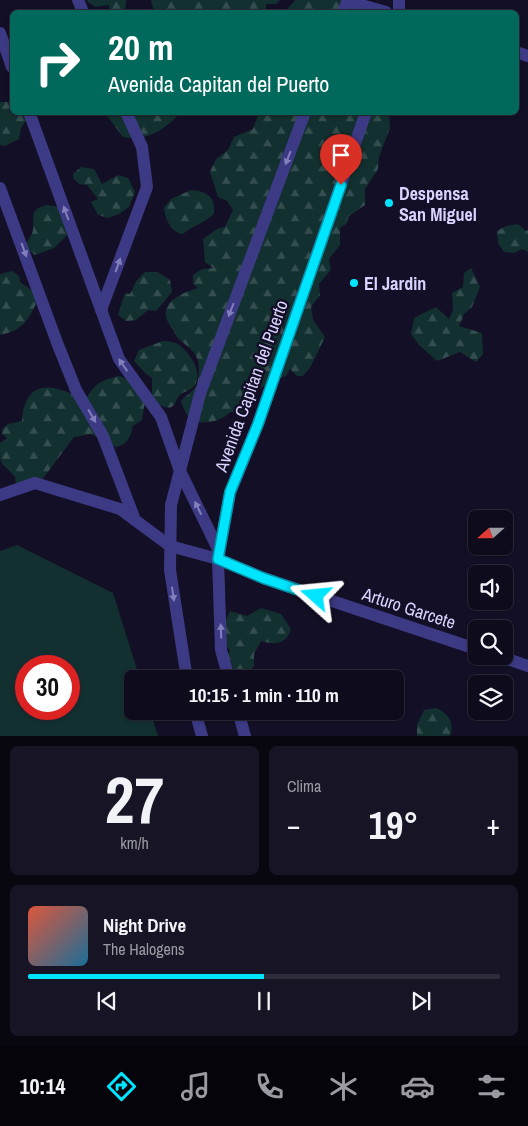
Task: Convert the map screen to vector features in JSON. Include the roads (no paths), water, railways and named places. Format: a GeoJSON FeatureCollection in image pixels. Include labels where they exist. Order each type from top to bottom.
{"type":"FeatureCollection","features":[{"type":"Feature","properties":{"kind":"street"},"geometry":{"type":"LineString","coordinates":[[346,5],[375,10]]}},
{"type":"Feature","properties":{"kind":"street"},"geometry":{"type":"LineString","coordinates":[[0,33],[10,61]]}},
{"type":"Feature","properties":{"kind":"street"},"geometry":{"type":"LineString","coordinates":[[30,115],[119,359],[161,417],[180,471],[218,555]]}},
{"type":"Feature","properties":{"kind":"street"},"geometry":{"type":"LineString","coordinates":[[102,310],[147,187],[142,147],[127,115]]}},
{"type":"Feature","properties":{"kind":"street"},"geometry":{"type":"LineString","coordinates":[[186,670],[170,570],[171,505],[200,394],[305,115]]}},
{"type":"Feature","properties":{"kind":"street","name":"Avenida Capitan del Puerto"},"geometry":{"type":"LineString","coordinates":[[227,670],[221,650],[218,555],[230,492],[258,424],[365,115]]}},
{"type":"Feature","properties":{"kind":"street"},"geometry":{"type":"LineString","coordinates":[[0,188],[76,390],[103,436],[134,520]]}},
{"type":"Feature","properties":{"kind":"street"},"geometry":{"type":"LineString","coordinates":[[0,495],[35,482],[120,509],[170,546]]}},
{"type":"Feature","properties":{"kind":"street","name":"Arturo Garcete"},"geometry":{"type":"LineString","coordinates":[[170,546],[218,555],[263,578],[468,646]]}},
{"type":"Feature","properties":{"kind":"street"},"geometry":{"type":"LineString","coordinates":[[513,661],[528,666]]}},
{"type":"Feature","properties":{"kind":"street"},"geometry":{"type":"LineString","coordinates":[[198,720],[202,736]]}},
{"type":"Feature","properties":{"kind":"street"},"geometry":{"type":"LineString","coordinates":[[241,720],[245,736]]}},
{"type":"Feature","properties":{"kind":"place","name":"Despensa San Miguel"},"geometry":{"type":"Point","coordinates":[389,203]}},
{"type":"Feature","properties":{"kind":"place","name":"El Jardin"},"geometry":{"type":"Point","coordinates":[354,283]}}]}
